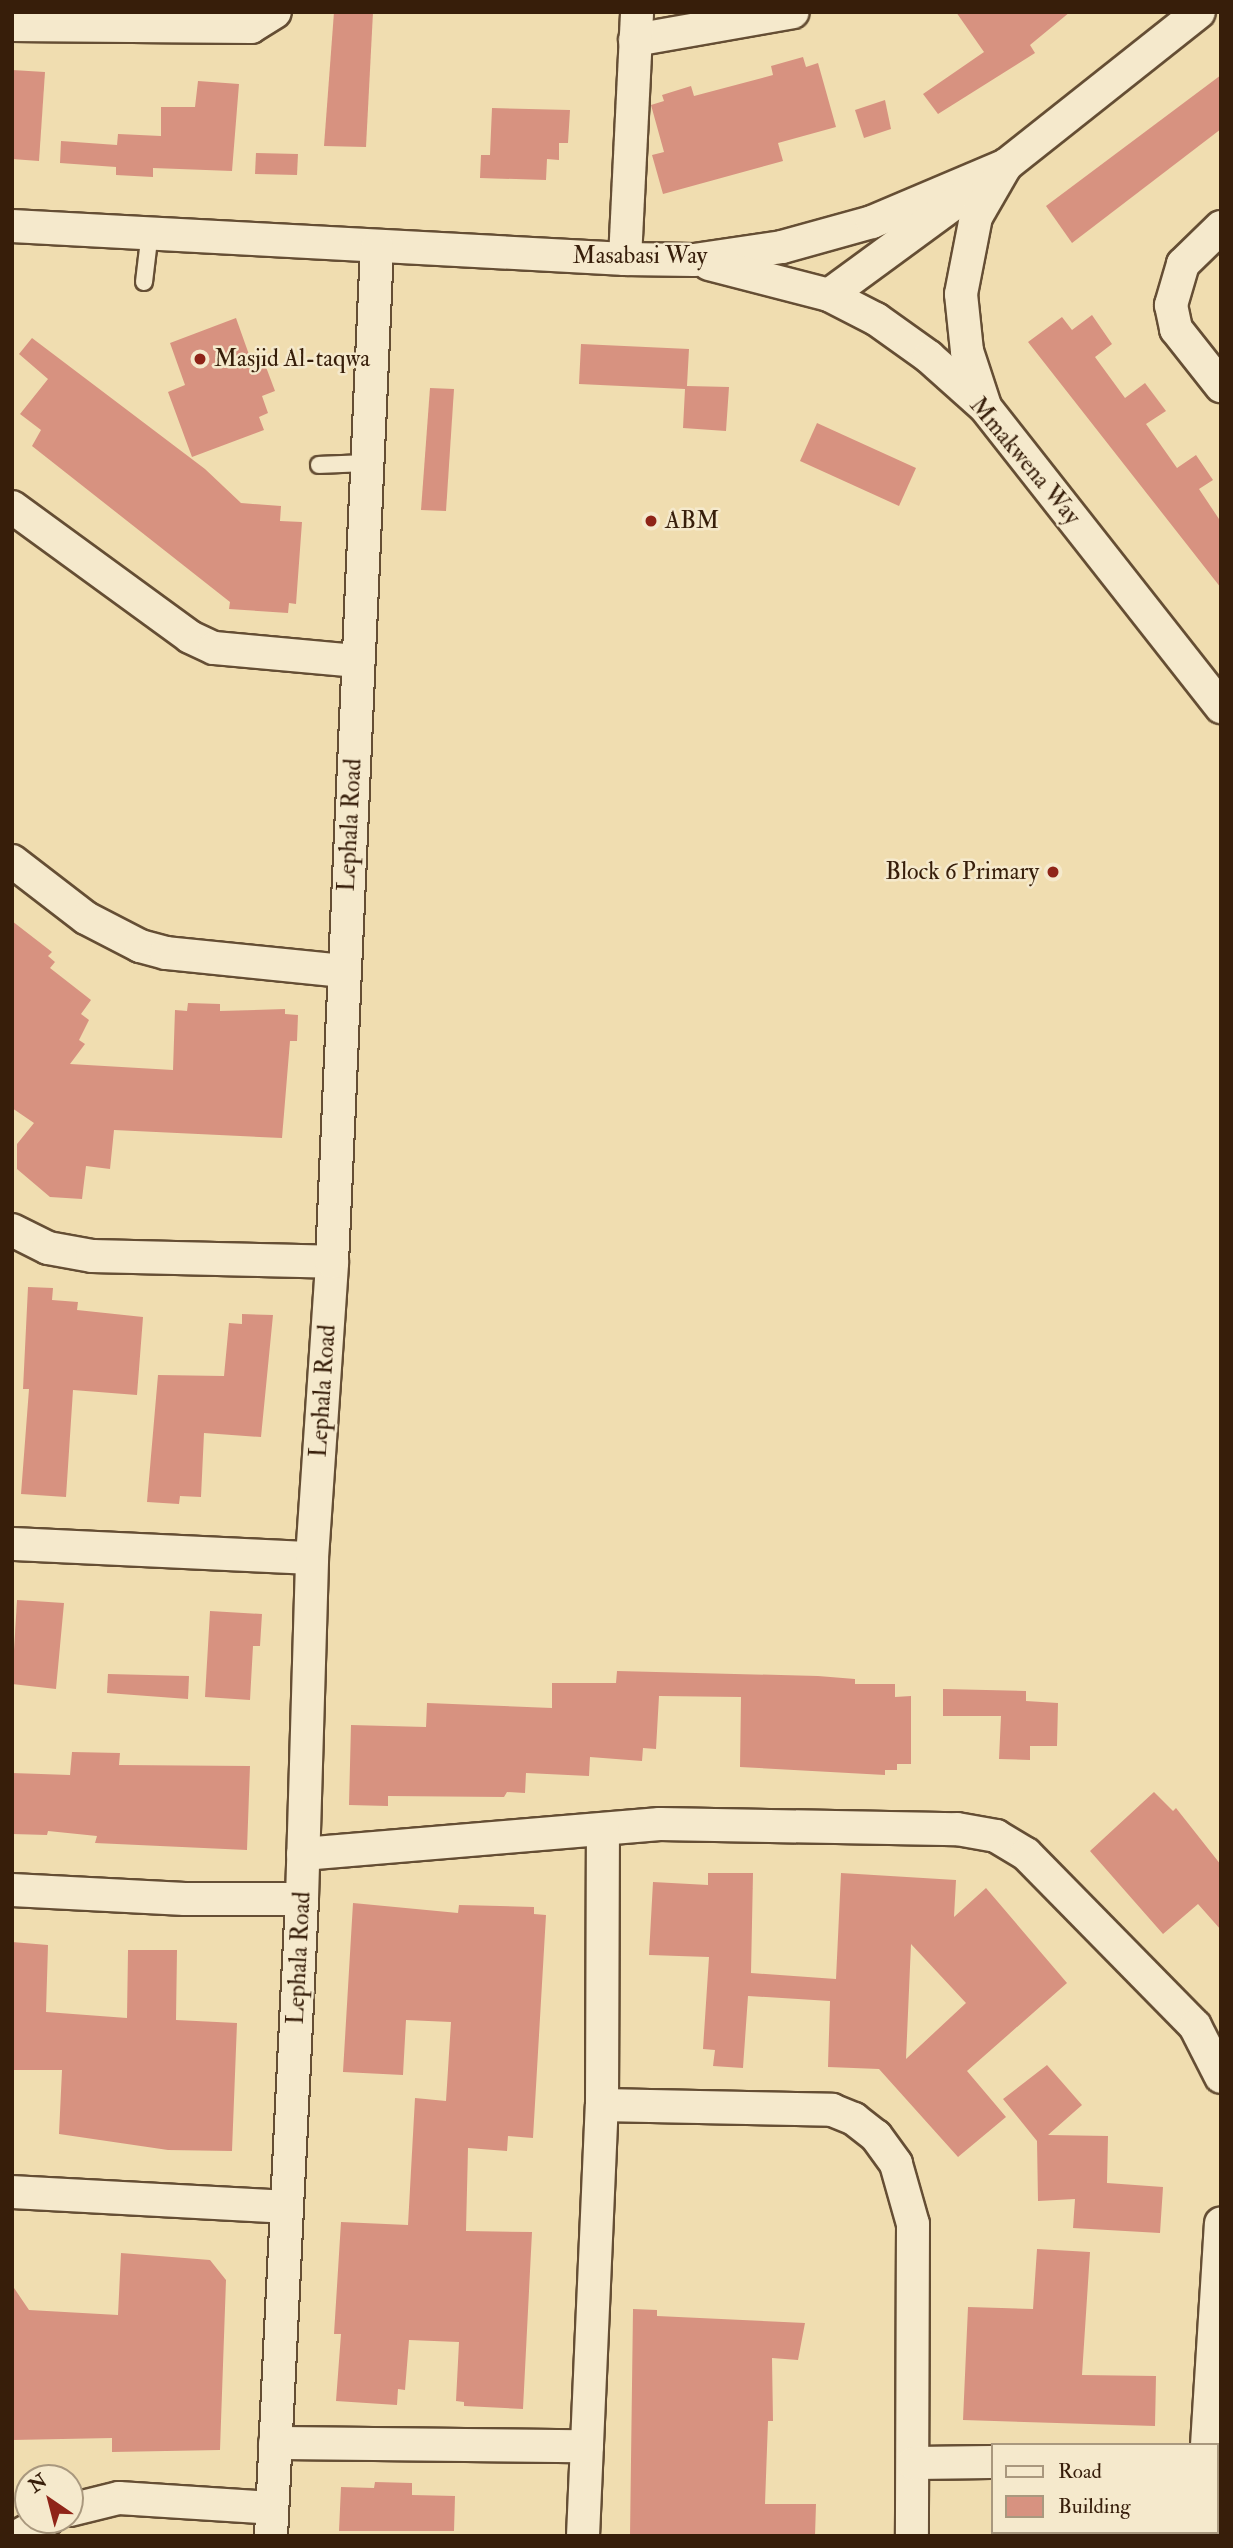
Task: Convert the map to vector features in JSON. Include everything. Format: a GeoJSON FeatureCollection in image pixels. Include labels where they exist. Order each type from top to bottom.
{"type":"FeatureCollection","features":[{"type":"Feature","properties":{"kind":"street"},"geometry":{"type":"LineString","coordinates":[[12,25],[251,27],[275,12]]}},
{"type":"Feature","properties":{"kind":"street"},"geometry":{"type":"LineString","coordinates":[[625,259],[636,26],[793,12]]}},
{"type":"Feature","properties":{"kind":"street","name":"Masabasi Way"},"geometry":{"type":"LineString","coordinates":[[12,226],[377,247],[694,260],[832,236],[1006,165],[1199,12]]}},
{"type":"Feature","properties":{"kind":"street"},"geometry":{"type":"LineString","coordinates":[[829,295],[1006,165]]}},
{"type":"Feature","properties":{"kind":"street"},"geometry":{"type":"LineString","coordinates":[[985,407],[967,351],[961,294],[976,217],[1006,165]]}},
{"type":"Feature","properties":{"kind":"street"},"geometry":{"type":"LineString","coordinates":[[1221,227],[1182,264],[1171,305],[1176,329],[1221,386]]}},
{"type":"Feature","properties":{"kind":"street","name":"Lephala Road"},"geometry":{"type":"LineString","coordinates":[[271,2522],[302,1899],[312,1558],[332,1262],[342,971],[377,247]]}},
{"type":"Feature","properties":{"kind":"street","name":"Mmakwena Way"},"geometry":{"type":"LineString","coordinates":[[694,260],[829,295],[908,342],[985,407],[1221,707]]}},
{"type":"Feature","properties":{"kind":"street"},"geometry":{"type":"LineString","coordinates":[[12,507],[190,637],[214,648],[358,661]]}},
{"type":"Feature","properties":{"kind":"street"},"geometry":{"type":"LineString","coordinates":[[12,861],[86,918],[140,946],[166,953],[342,971]]}},
{"type":"Feature","properties":{"kind":"street"},"geometry":{"type":"LineString","coordinates":[[12,1230],[48,1248],[92,1256],[332,1262]]}},
{"type":"Feature","properties":{"kind":"street"},"geometry":{"type":"LineString","coordinates":[[12,1544],[312,1558]]}},
{"type":"Feature","properties":{"kind":"street"},"geometry":{"type":"LineString","coordinates":[[303,1854],[660,1824],[930,1829],[996,1836],[1026,1854],[1195,2026],[1221,2077]]}},
{"type":"Feature","properties":{"kind":"street"},"geometry":{"type":"LineString","coordinates":[[583,2536],[602,2105],[603,1829]]}},
{"type":"Feature","properties":{"kind":"street"},"geometry":{"type":"LineString","coordinates":[[12,1890],[185,1899],[302,1899]]}},
{"type":"Feature","properties":{"kind":"street"},"geometry":{"type":"LineString","coordinates":[[602,2105],[832,2110],[854,2119],[876,2136],[896,2164],[913,2224],[912,2536]]}},
{"type":"Feature","properties":{"kind":"street"},"geometry":{"type":"LineString","coordinates":[[12,2192],[287,2207]]}},
{"type":"Feature","properties":{"kind":"street"},"geometry":{"type":"LineString","coordinates":[[1208,2443],[1221,2223]]}},
{"type":"Feature","properties":{"kind":"street"},"geometry":{"type":"LineString","coordinates":[[275,2443],[587,2446]]}},
{"type":"Feature","properties":{"kind":"street"},"geometry":{"type":"LineString","coordinates":[[913,2463],[992,2462]]}},
{"type":"Feature","properties":{"kind":"street"},"geometry":{"type":"LineString","coordinates":[[84,2507],[119,2498],[271,2522]]}},
{"type":"Feature","properties":{"kind":"lane"},"geometry":{"type":"LineString","coordinates":[[144,282],[150,232]]}},
{"type":"Feature","properties":{"kind":"lane"},"geometry":{"type":"LineString","coordinates":[[319,465],[365,463]]}},
{"type":"Feature","properties":{"kind":"building"},"geometry":{"type":"Polygon","coordinates":[[[334,12],[373,12],[366,147],[324,146],[334,12]]]}},
{"type":"Feature","properties":{"kind":"building"},"geometry":{"type":"Polygon","coordinates":[[[956,12],[1070,12],[1030,45],[1035,53],[938,114],[923,94],[984,52],[956,12]]]}},
{"type":"Feature","properties":{"kind":"building"},"geometry":{"type":"Polygon","coordinates":[[[803,57],[806,67],[818,63],[836,127],[778,143],[783,161],[663,194],[652,155],[664,152],[651,105],[664,101],[662,95],[691,86],[694,96],[773,75],[771,66],[803,57]]]}},
{"type":"Feature","properties":{"kind":"building"},"geometry":{"type":"Polygon","coordinates":[[[12,70],[45,72],[39,161],[12,159],[12,70]]]}},
{"type":"Feature","properties":{"kind":"building"},"geometry":{"type":"Polygon","coordinates":[[[1221,75],[1221,129],[1072,243],[1046,206],[1221,75]]]}},
{"type":"Feature","properties":{"kind":"building"},"geometry":{"type":"Polygon","coordinates":[[[198,81],[239,84],[232,171],[153,168],[153,177],[116,175],[116,167],[60,163],[61,141],[117,145],[118,134],[161,136],[161,107],[195,107],[198,81]]]}},
{"type":"Feature","properties":{"kind":"building"},"geometry":{"type":"Polygon","coordinates":[[[885,100],[891,129],[864,138],[855,110],[885,100]]]}},
{"type":"Feature","properties":{"kind":"building"},"geometry":{"type":"Polygon","coordinates":[[[492,108],[570,110],[568,143],[559,143],[559,160],[547,159],[546,180],[480,178],[481,155],[490,155],[492,108]]]}},
{"type":"Feature","properties":{"kind":"building"},"geometry":{"type":"Polygon","coordinates":[[[256,153],[298,154],[297,175],[255,174],[256,153]]]}},
{"type":"Feature","properties":{"kind":"building"},"geometry":{"type":"Polygon","coordinates":[[[1092,315],[1112,344],[1095,357],[1125,398],[1145,383],[1166,411],[1146,424],[1177,468],[1196,455],[1213,480],[1199,489],[1221,522],[1221,588],[1028,342],[1062,317],[1072,330],[1092,315]]]}},
{"type":"Feature","properties":{"kind":"building"},"geometry":{"type":"Polygon","coordinates":[[[236,318],[252,363],[263,359],[275,391],[262,396],[268,413],[259,417],[264,430],[192,457],[168,392],[185,385],[170,343],[236,318]]]}},
{"type":"Feature","properties":{"kind":"building"},"geometry":{"type":"Polygon","coordinates":[[[32,338],[205,469],[241,503],[281,506],[280,521],[302,522],[296,604],[289,603],[288,613],[229,609],[230,602],[32,446],[41,430],[20,414],[48,379],[19,354],[32,338]]]}},
{"type":"Feature","properties":{"kind":"building"},"geometry":{"type":"Polygon","coordinates":[[[581,344],[689,349],[687,386],[729,387],[726,431],[683,428],[685,389],[579,384],[581,344]]]}},
{"type":"Feature","properties":{"kind":"building"},"geometry":{"type":"Polygon","coordinates":[[[430,388],[454,389],[446,511],[421,510],[430,388]]]}},
{"type":"Feature","properties":{"kind":"building"},"geometry":{"type":"Polygon","coordinates":[[[817,423],[916,468],[899,506],[800,461],[817,423]]]}},
{"type":"Feature","properties":{"kind":"building"},"geometry":{"type":"Polygon","coordinates":[[[12,921],[52,952],[48,956],[55,962],[50,968],[91,1000],[81,1014],[89,1020],[79,1040],[85,1044],[70,1064],[173,1070],[175,1010],[187,1011],[188,1003],[220,1004],[220,1011],[285,1009],[285,1014],[298,1015],[297,1041],[290,1041],[282,1138],[114,1130],[110,1169],[86,1166],[82,1199],[50,1197],[17,1169],[17,1144],[34,1123],[12,1108],[12,921]]]}},
{"type":"Feature","properties":{"kind":"building"},"geometry":{"type":"Polygon","coordinates":[[[28,1287],[53,1288],[52,1300],[78,1302],[77,1310],[143,1317],[137,1395],[73,1390],[66,1497],[21,1494],[29,1389],[23,1389],[28,1287]]]}},
{"type":"Feature","properties":{"kind":"building"},"geometry":{"type":"Polygon","coordinates":[[[242,1314],[273,1315],[261,1437],[204,1433],[201,1497],[180,1496],[179,1504],[147,1502],[158,1375],[224,1376],[229,1323],[242,1324],[242,1314]]]}},
{"type":"Feature","properties":{"kind":"building"},"geometry":{"type":"Polygon","coordinates":[[[17,1600],[64,1603],[56,1689],[12,1684],[17,1600]]]}},
{"type":"Feature","properties":{"kind":"building"},"geometry":{"type":"Polygon","coordinates":[[[210,1611],[262,1614],[260,1646],[253,1646],[250,1700],[205,1697],[210,1611]]]}},
{"type":"Feature","properties":{"kind":"building"},"geometry":{"type":"Polygon","coordinates":[[[617,1671],[818,1676],[855,1679],[855,1684],[895,1684],[895,1697],[911,1696],[911,1764],[897,1764],[897,1770],[885,1770],[885,1775],[740,1767],[741,1697],[659,1696],[656,1749],[643,1748],[642,1761],[590,1757],[589,1776],[526,1773],[525,1793],[507,1792],[504,1797],[388,1796],[388,1806],[349,1805],[351,1725],[426,1727],[427,1703],[552,1708],[552,1683],[616,1683],[617,1671]]]}},
{"type":"Feature","properties":{"kind":"building"},"geometry":{"type":"Polygon","coordinates":[[[108,1674],[189,1676],[188,1699],[107,1693],[108,1674]]]}},
{"type":"Feature","properties":{"kind":"building"},"geometry":{"type":"Polygon","coordinates":[[[943,1689],[1026,1691],[1026,1701],[1058,1703],[1057,1746],[1030,1746],[1030,1760],[999,1759],[1001,1716],[943,1716],[943,1689]]]}},
{"type":"Feature","properties":{"kind":"building"},"geometry":{"type":"Polygon","coordinates":[[[72,1752],[120,1753],[119,1765],[250,1766],[247,1850],[95,1843],[97,1836],[48,1831],[47,1835],[12,1834],[12,1773],[70,1775],[72,1752]]]}},
{"type":"Feature","properties":{"kind":"building"},"geometry":{"type":"Polygon","coordinates":[[[1154,1792],[1173,1811],[1176,1808],[1221,1865],[1221,1930],[1198,1904],[1163,1934],[1090,1851],[1154,1792]]]}},
{"type":"Feature","properties":{"kind":"building"},"geometry":{"type":"Polygon","coordinates":[[[708,1873],[753,1873],[751,1973],[836,1979],[841,1873],[956,1880],[954,1917],[986,1888],[1067,1983],[967,2071],[1006,2117],[958,2157],[879,2069],[828,2067],[830,2001],[748,1996],[743,2068],[713,2066],[715,2050],[703,2049],[709,1957],[649,1955],[653,1882],[708,1885],[708,1873]],[[911,1944],[906,2059],[966,2003],[911,1944]]]}},
{"type":"Feature","properties":{"kind":"building"},"geometry":{"type":"Polygon","coordinates":[[[353,1903],[458,1913],[459,1905],[534,1907],[534,1914],[546,1915],[533,2138],[508,2136],[507,2151],[468,2148],[466,2231],[532,2232],[523,2409],[464,2406],[464,2402],[456,2401],[459,2342],[409,2340],[405,2390],[398,2389],[397,2405],[336,2401],[341,2334],[334,2334],[341,2222],[408,2225],[415,2098],[446,2101],[451,2022],[406,2020],[403,2075],[343,2072],[353,1903]]]}},
{"type":"Feature","properties":{"kind":"building"},"geometry":{"type":"Polygon","coordinates":[[[12,1942],[48,1945],[46,2012],[127,2018],[128,1950],[177,1950],[176,2020],[237,2023],[232,2151],[168,2150],[59,2134],[62,2070],[12,2070],[12,1942]]]}},
{"type":"Feature","properties":{"kind":"building"},"geometry":{"type":"Polygon","coordinates":[[[1047,2065],[1082,2105],[1048,2135],[1108,2136],[1107,2183],[1163,2187],[1160,2233],[1073,2228],[1075,2199],[1038,2201],[1037,2141],[1003,2099],[1047,2065]]]}},
{"type":"Feature","properties":{"kind":"building"},"geometry":{"type":"Polygon","coordinates":[[[1037,2249],[1090,2252],[1082,2375],[1156,2376],[1155,2426],[963,2420],[968,2307],[1033,2309],[1037,2249]]]}},
{"type":"Feature","properties":{"kind":"building"},"geometry":{"type":"Polygon","coordinates":[[[121,2253],[210,2260],[226,2280],[220,2450],[112,2452],[112,2438],[12,2440],[12,2285],[29,2310],[118,2315],[121,2253]]]}},
{"type":"Feature","properties":{"kind":"building"},"geometry":{"type":"Polygon","coordinates":[[[633,2309],[657,2310],[657,2316],[805,2323],[798,2360],[772,2358],[773,2421],[768,2421],[765,2504],[816,2504],[815,2536],[630,2536],[633,2309]]]}},
{"type":"Feature","properties":{"kind":"building"},"geometry":{"type":"Polygon","coordinates":[[[375,2482],[412,2483],[412,2495],[455,2496],[454,2531],[339,2531],[341,2487],[374,2488],[375,2482]]]}},
{"type":"Feature","properties":{"kind":"place","name":"Masjid Al-taqwa"},"geometry":{"type":"Point","coordinates":[200,359]}},
{"type":"Feature","properties":{"kind":"place","name":"ABM"},"geometry":{"type":"Point","coordinates":[651,521]}},
{"type":"Feature","properties":{"kind":"place","name":"Block 6 Primary"},"geometry":{"type":"Point","coordinates":[1053,872]}}]}
